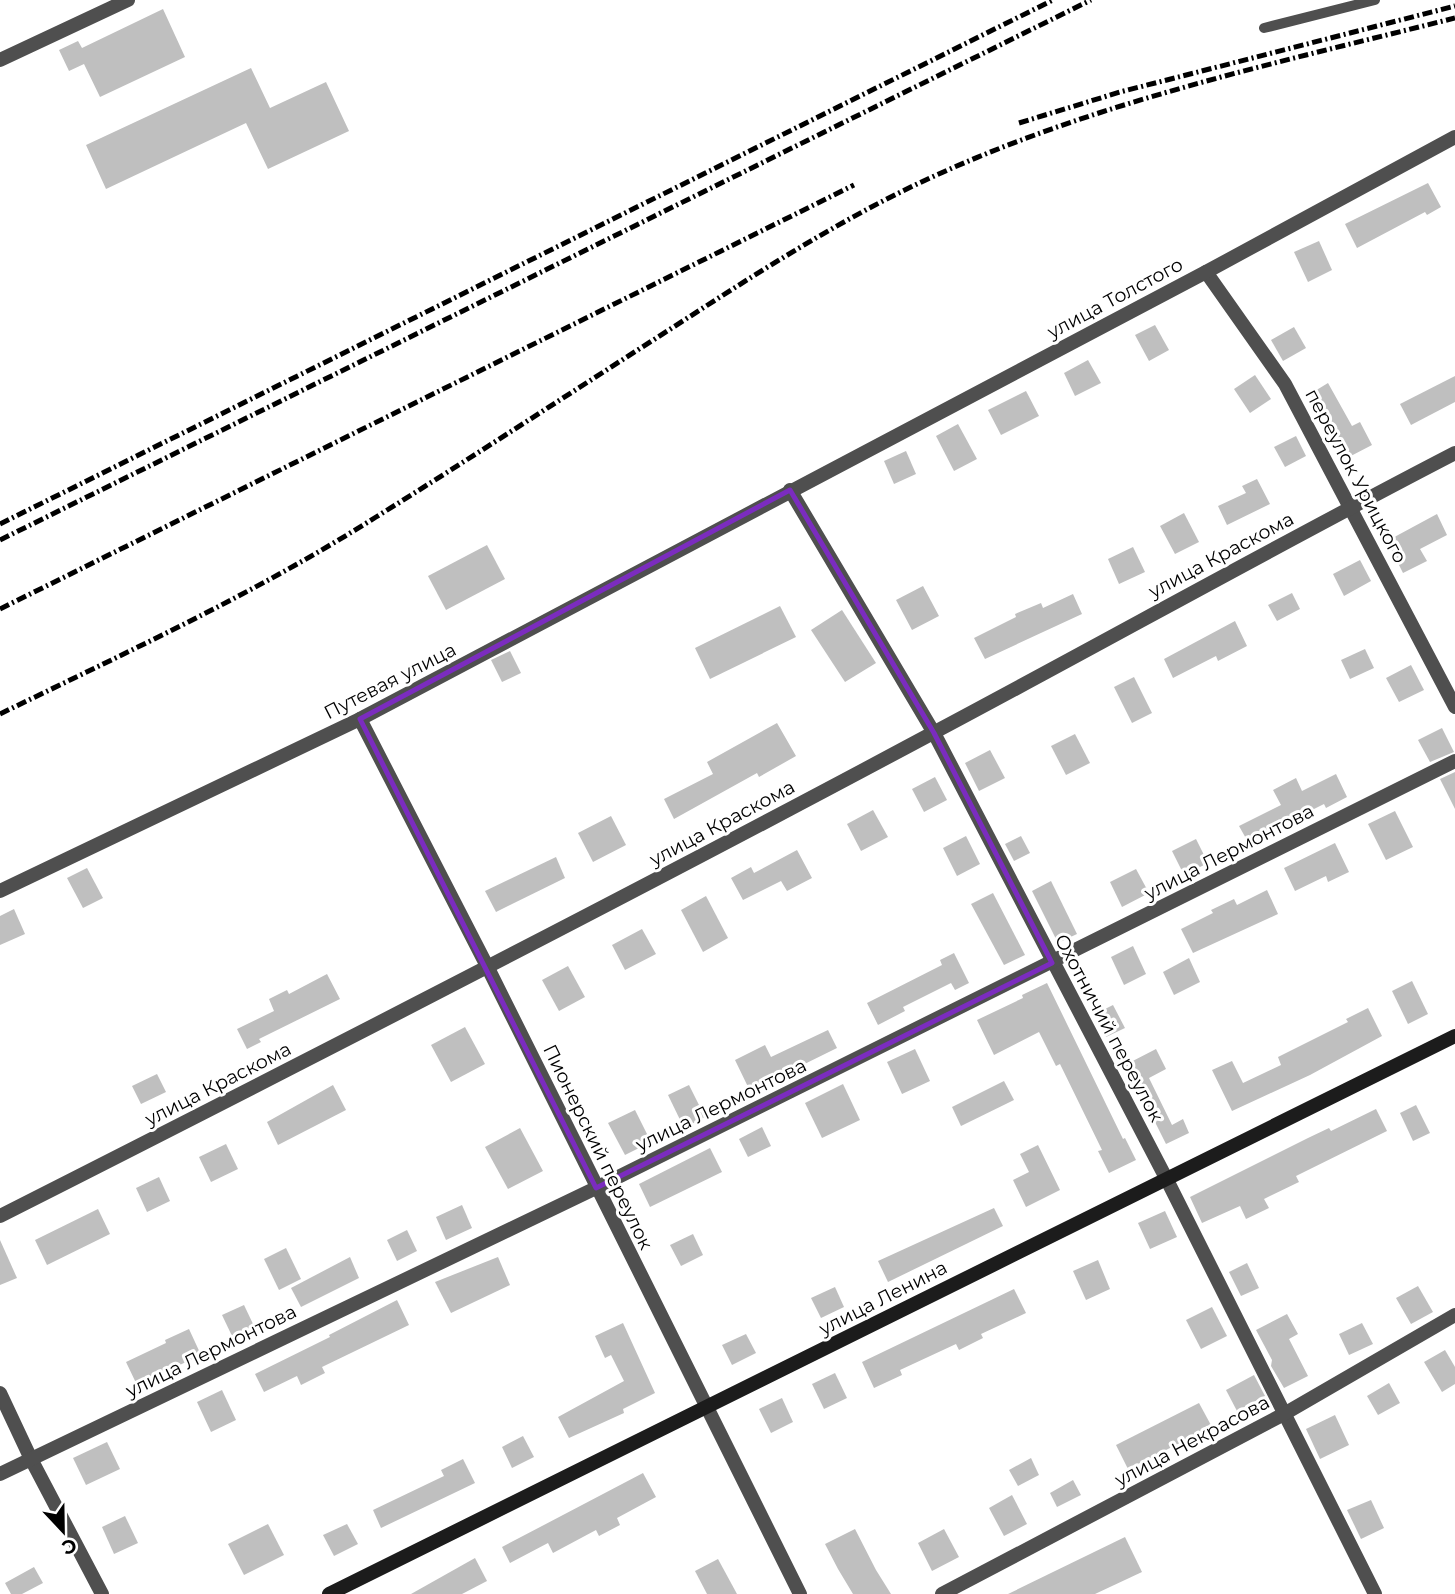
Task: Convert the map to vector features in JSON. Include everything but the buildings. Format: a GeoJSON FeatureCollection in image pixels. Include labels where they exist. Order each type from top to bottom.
{"type":"FeatureCollection","features":[{"type":"Feature","properties":{"kind":"main road","name":"улица Ленина"},"geometry":{"type":"LineString","coordinates":[[329,1594],[1455,1036]]}},
{"type":"Feature","properties":{"kind":"street"},"geometry":{"type":"LineString","coordinates":[[0,60],[128,0]]}},
{"type":"Feature","properties":{"kind":"street","name":"улица Толстого"},"geometry":{"type":"LineString","coordinates":[[790,490],[1206,272],[1455,137]]}},
{"type":"Feature","properties":{"kind":"street","name":"переулок Урицкого"},"geometry":{"type":"LineString","coordinates":[[1206,272],[1285,384],[1455,707]]}},
{"type":"Feature","properties":{"kind":"street","name":"улица Краскома"},"geometry":{"type":"LineString","coordinates":[[0,1216],[488,968],[934,733],[1350,507],[1455,453]]}},
{"type":"Feature","properties":{"kind":"street","name":"Путевая улица"},"geometry":{"type":"LineString","coordinates":[[0,891],[360,719],[790,490]]}},
{"type":"Feature","properties":{"kind":"street","name":"Охотничий переулок"},"geometry":{"type":"LineString","coordinates":[[790,490],[934,733],[1166,1178],[1375,1594]]}},
{"type":"Feature","properties":{"kind":"street","name":"Пионерский переулок"},"geometry":{"type":"LineString","coordinates":[[360,719],[488,968],[800,1594]]}},
{"type":"Feature","properties":{"kind":"street","name":"улица Лермонтова"},"geometry":{"type":"LineString","coordinates":[[0,1474],[596,1188],[1455,761]]}},
{"type":"Feature","properties":{"kind":"street","name":"улица Некрасова"},"geometry":{"type":"LineString","coordinates":[[942,1594],[1284,1414],[1455,1315]]}},
{"type":"Feature","properties":{"kind":"street"},"geometry":{"type":"LineString","coordinates":[[0,1394],[102,1594]]}},
{"type":"Feature","properties":{"kind":"lane"},"geometry":{"type":"LineString","coordinates":[[1264,27],[1376,0]]}},
{"type":"Feature","properties":{"kind":"highlighted area"},"geometry":{"type":"Polygon","coordinates":[[[790,490],[934,733],[1052,963],[596,1188],[360,719],[790,490]]]}},
{"type":"Feature","properties":{"kind":"railway"},"geometry":{"type":"LineString","coordinates":[[0,524],[1053,0]]}},
{"type":"Feature","properties":{"kind":"railway"},"geometry":{"type":"LineString","coordinates":[[0,540],[1091,0]]}},
{"type":"Feature","properties":{"kind":"railway"},"geometry":{"type":"LineString","coordinates":[[1019,123],[1120,92],[1455,6]]}},
{"type":"Feature","properties":{"kind":"railway"},"geometry":{"type":"LineString","coordinates":[[0,714],[191,621],[331,545],[796,250],[852,217],[949,169],[1019,141],[1162,93],[1455,18]]}},
{"type":"Feature","properties":{"kind":"railway"},"geometry":{"type":"LineString","coordinates":[[0,609],[854,185]]}}]}
